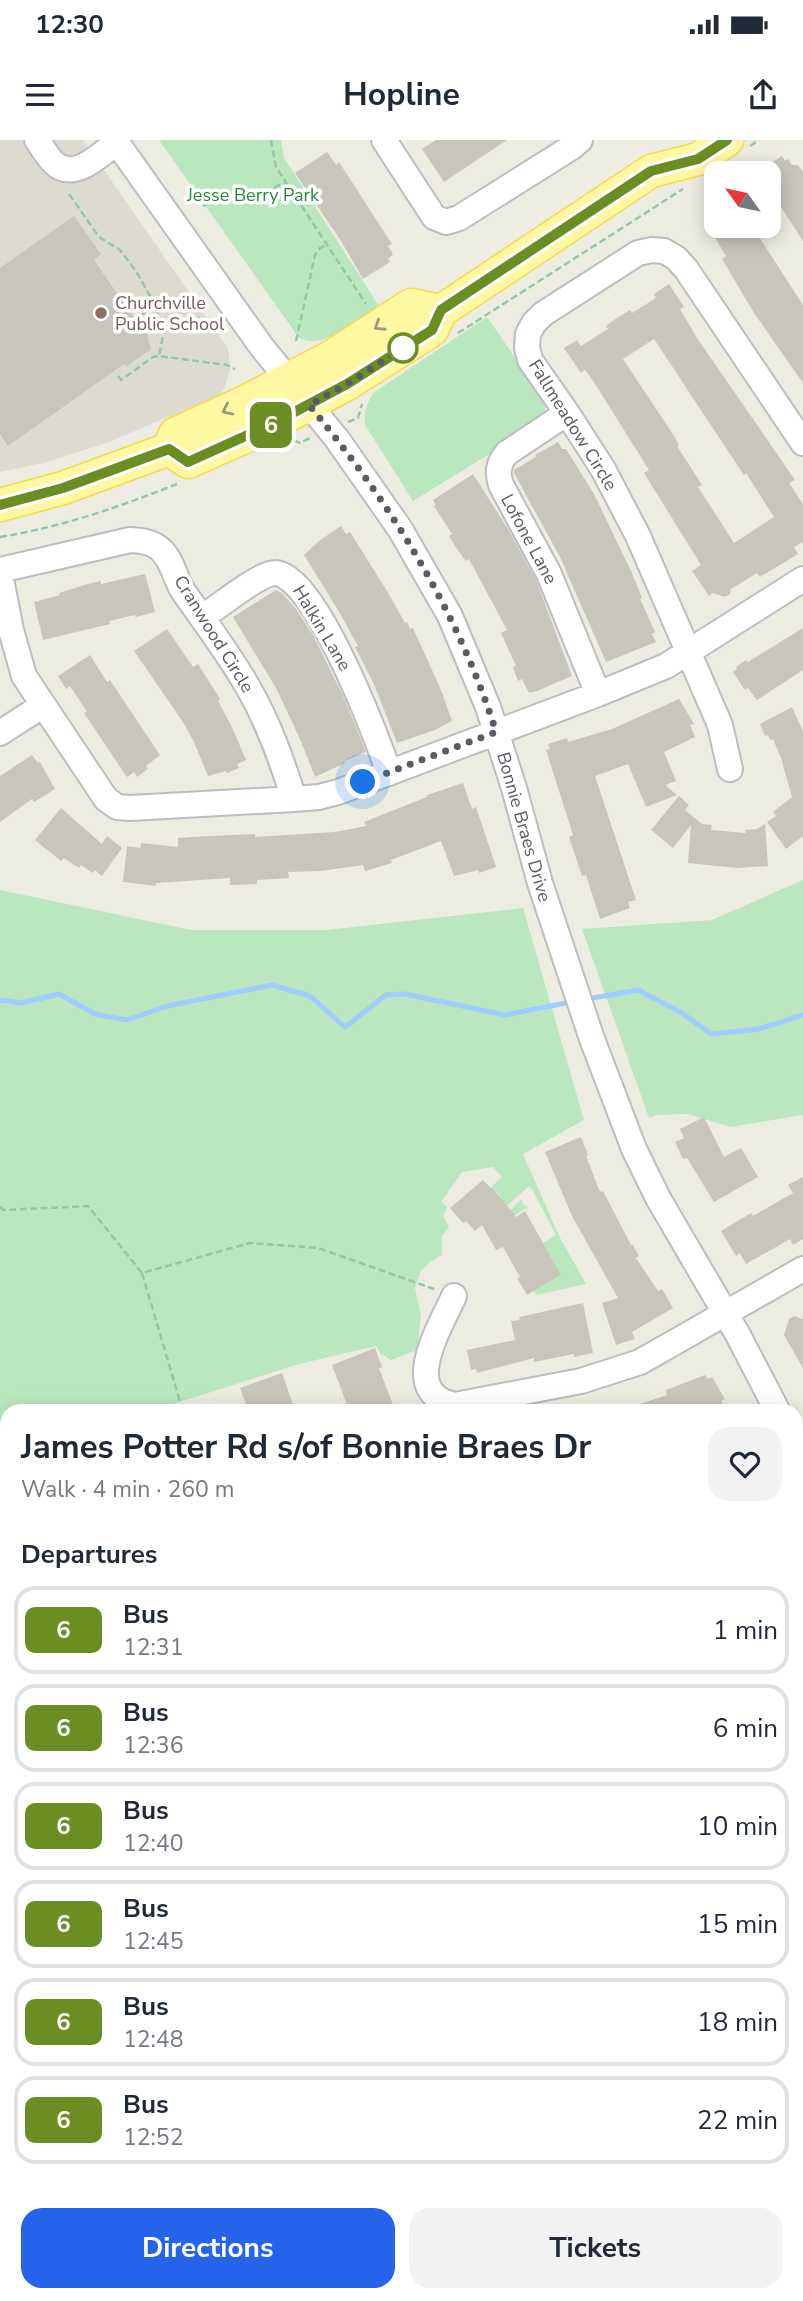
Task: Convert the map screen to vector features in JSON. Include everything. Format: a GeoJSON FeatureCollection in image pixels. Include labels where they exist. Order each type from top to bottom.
{"type":"FeatureCollection","features":[{"type":"Feature","properties":{"kind":"main road"},"geometry":{"type":"LineString","coordinates":[[169,449],[188,462],[265,428],[347,384],[450,321],[651,171],[674,140]]}},
{"type":"Feature","properties":{"kind":"main road"},"geometry":{"type":"LineString","coordinates":[[651,171],[698,159],[738,144]]}},
{"type":"Feature","properties":{"kind":"main road"},"geometry":{"type":"LineString","coordinates":[[0,505],[63,488],[169,449],[176,434],[331,357],[411,305],[450,321]]}},
{"type":"Feature","properties":{"kind":"street"},"geometry":{"type":"LineString","coordinates":[[37,140],[56,165],[68,168],[79,168],[88,164],[116,141]]}},
{"type":"Feature","properties":{"kind":"street"},"geometry":{"type":"LineString","coordinates":[[384,140],[434,217],[446,222],[459,218],[580,140]]}},
{"type":"Feature","properties":{"kind":"street","name":"Bonnie Braes Drive"},"geometry":{"type":"LineString","coordinates":[[116,141],[261,346],[337,439],[392,518],[458,631],[496,732],[540,883],[621,1117],[654,1191],[774,1404]]}},
{"type":"Feature","properties":{"kind":"street","name":"Fallmeadow Circle"},"geometry":{"type":"LineString","coordinates":[[730,769],[720,725],[622,503],[567,412],[530,359],[528,334],[534,323],[556,305],[638,253],[659,250],[671,254],[686,269],[803,443]]}},
{"type":"Feature","properties":{"kind":"street","name":"Lofone Lane"},"geometry":{"type":"LineString","coordinates":[[567,412],[507,453],[498,472],[501,485],[549,574],[598,694]]}},
{"type":"Feature","properties":{"kind":"street","name":"Cranwood Circle"},"geometry":{"type":"LineString","coordinates":[[294,799],[263,715],[233,663],[181,588],[167,556],[159,547],[148,541],[130,540],[0,572],[20,666],[42,706],[100,791],[117,807],[130,808],[294,799],[319,797],[496,732]]}},
{"type":"Feature","properties":{"kind":"street","name":"Halkin Lane"},"geometry":{"type":"LineString","coordinates":[[203,617],[263,576],[275,573],[292,579],[322,622],[351,676],[389,773]]}},
{"type":"Feature","properties":{"kind":"street"},"geometry":{"type":"LineString","coordinates":[[496,732],[666,666],[803,579]]}},
{"type":"Feature","properties":{"kind":"street"},"geometry":{"type":"LineString","coordinates":[[0,733],[42,706]]}},
{"type":"Feature","properties":{"kind":"street"},"geometry":{"type":"LineString","coordinates":[[460,1404],[581,1381],[628,1367],[652,1357],[803,1269]]}},
{"type":"Feature","properties":{"kind":"street"},"geometry":{"type":"LineString","coordinates":[[450,1404],[435,1396],[429,1388],[425,1374],[428,1356],[454,1296]]}},
{"type":"Feature","properties":{"kind":"path"},"geometry":{"type":"LineString","coordinates":[[271,140],[276,167],[372,313]]}},
{"type":"Feature","properties":{"kind":"path"},"geometry":{"type":"LineString","coordinates":[[738,144],[759,140]]}},
{"type":"Feature","properties":{"kind":"path"},"geometry":{"type":"LineString","coordinates":[[203,206],[210,202],[269,190],[286,181]]}},
{"type":"Feature","properties":{"kind":"path"},"geometry":{"type":"LineString","coordinates":[[450,321],[692,183]]}},
{"type":"Feature","properties":{"kind":"path"},"geometry":{"type":"LineString","coordinates":[[69,194],[99,237],[120,250],[136,271],[155,305],[164,330],[159,356]]}},
{"type":"Feature","properties":{"kind":"path"},"geometry":{"type":"LineString","coordinates":[[296,341],[315,255],[320,248],[327,245]]}},
{"type":"Feature","properties":{"kind":"path"},"geometry":{"type":"LineString","coordinates":[[140,316],[155,305]]}},
{"type":"Feature","properties":{"kind":"path"},"geometry":{"type":"LineString","coordinates":[[118,376],[121,380],[153,357],[159,356],[227,365],[235,369]]}},
{"type":"Feature","properties":{"kind":"path"},"geometry":{"type":"LineString","coordinates":[[358,418],[363,398]]}},
{"type":"Feature","properties":{"kind":"path"},"geometry":{"type":"LineString","coordinates":[[288,439],[300,443]]}},
{"type":"Feature","properties":{"kind":"path"},"geometry":{"type":"LineString","coordinates":[[0,537],[110,511],[187,480]]}},
{"type":"Feature","properties":{"kind":"path"},"geometry":{"type":"LineString","coordinates":[[0,1207],[3,1210],[88,1206],[142,1273],[181,1404]]}},
{"type":"Feature","properties":{"kind":"path"},"geometry":{"type":"LineString","coordinates":[[142,1273],[250,1243],[291,1246],[318,1248],[454,1296]]}},
{"type":"Feature","properties":{"kind":"shaded area","name":"Churchville Public School"},"geometry":{"type":"Polygon","coordinates":[[[0,140],[83,140],[228,348],[230,369],[221,393],[106,443],[44,463],[0,472],[0,140]]]}},
{"type":"Feature","properties":{"kind":"green space","name":"Jesse Berry Park"},"geometry":{"type":"Polygon","coordinates":[[[159,140],[281,140],[284,158],[379,306],[330,337],[309,341],[299,338],[159,140]]]}},
{"type":"Feature","properties":{"kind":"green space"},"geometry":{"type":"Polygon","coordinates":[[[487,317],[544,399],[546,405],[543,417],[501,447],[413,501],[365,425],[368,405],[373,393],[487,317]]]}},
{"type":"Feature","properties":{"kind":"green space"},"geometry":{"type":"Polygon","coordinates":[[[803,880],[803,1115],[731,1127],[688,1114],[656,1115],[649,1118],[582,929],[712,920],[803,880]]]}},
{"type":"Feature","properties":{"kind":"green space"},"geometry":{"type":"Polygon","coordinates":[[[0,890],[191,930],[327,930],[523,908],[584,1120],[523,1154],[559,1236],[586,1284],[536,1295],[534,1291],[561,1275],[543,1243],[556,1235],[532,1189],[529,1186],[507,1206],[510,1210],[522,1199],[523,1204],[528,1207],[499,1226],[501,1197],[492,1186],[502,1177],[493,1167],[462,1172],[441,1202],[447,1207],[443,1216],[449,1227],[442,1236],[442,1255],[421,1271],[415,1288],[421,1315],[417,1350],[391,1360],[381,1355],[376,1346],[299,1364],[173,1404],[0,1404],[0,890]]]}},
{"type":"Feature","properties":{"kind":"building"},"geometry":{"type":"Polygon","coordinates":[[[436,140],[507,140],[444,182],[422,149],[436,140]]]}},
{"type":"Feature","properties":{"kind":"building"},"geometry":{"type":"Polygon","coordinates":[[[327,152],[336,165],[339,162],[392,244],[388,246],[393,254],[388,259],[390,262],[363,279],[295,173],[327,152]]]}},
{"type":"Feature","properties":{"kind":"building"},"geometry":{"type":"Polygon","coordinates":[[[782,156],[792,165],[798,165],[803,172],[803,241],[781,207],[781,161],[774,161],[782,156]]]}},
{"type":"Feature","properties":{"kind":"building"},"geometry":{"type":"Polygon","coordinates":[[[74,216],[101,254],[94,260],[139,325],[143,322],[151,349],[126,367],[124,364],[8,446],[0,434],[0,268],[74,216]]]}},
{"type":"Feature","properties":{"kind":"building"},"geometry":{"type":"Polygon","coordinates":[[[715,238],[760,238],[803,305],[803,383],[754,313],[722,259],[726,256],[715,238]]]}},
{"type":"Feature","properties":{"kind":"building"},"geometry":{"type":"Polygon","coordinates":[[[669,284],[684,307],[680,309],[697,338],[795,480],[789,483],[803,504],[803,542],[794,547],[798,554],[760,577],[757,573],[731,589],[730,594],[725,597],[713,593],[709,596],[692,571],[701,565],[644,473],[649,470],[592,379],[585,370],[581,373],[564,348],[577,340],[581,346],[608,329],[606,326],[614,320],[630,310],[632,313],[656,298],[654,294],[669,284]],[[654,339],[623,359],[674,436],[679,445],[677,446],[702,485],[698,487],[734,543],[774,517],[654,339]]]}},
{"type":"Feature","properties":{"kind":"building"},"geometry":{"type":"Polygon","coordinates":[[[558,442],[562,449],[566,449],[594,494],[631,571],[655,632],[652,634],[656,642],[606,662],[560,557],[514,473],[514,470],[536,457],[535,455],[558,442]]]}},
{"type":"Feature","properties":{"kind":"building"},"geometry":{"type":"Polygon","coordinates":[[[473,474],[536,580],[572,676],[537,691],[529,693],[522,679],[518,681],[513,667],[516,666],[501,633],[507,630],[469,559],[466,561],[457,549],[449,536],[452,534],[434,506],[436,505],[433,500],[473,474]]]}},
{"type":"Feature","properties":{"kind":"building"},"geometry":{"type":"Polygon","coordinates":[[[341,526],[346,534],[350,532],[405,623],[407,622],[410,629],[413,628],[452,721],[435,730],[397,743],[374,684],[355,647],[358,646],[304,555],[341,526]]]}},
{"type":"Feature","properties":{"kind":"building"},"geometry":{"type":"Polygon","coordinates":[[[145,574],[155,612],[109,621],[110,624],[43,640],[34,602],[88,584],[101,581],[101,584],[145,574]]]}},
{"type":"Feature","properties":{"kind":"building"},"geometry":{"type":"Polygon","coordinates":[[[276,590],[296,609],[313,635],[345,700],[366,752],[315,777],[276,688],[233,617],[276,590]]]}},
{"type":"Feature","properties":{"kind":"building"},"geometry":{"type":"Polygon","coordinates":[[[803,628],[803,670],[757,700],[748,688],[745,690],[733,672],[736,667],[803,628]]]}},
{"type":"Feature","properties":{"kind":"building"},"geometry":{"type":"Polygon","coordinates":[[[167,629],[193,667],[198,664],[220,699],[218,701],[246,760],[237,764],[239,768],[208,776],[183,722],[134,651],[167,629]]]}},
{"type":"Feature","properties":{"kind":"building"},"geometry":{"type":"Polygon","coordinates":[[[90,655],[160,755],[137,777],[134,772],[127,777],[84,713],[87,712],[70,686],[66,689],[58,676],[90,655]]]}},
{"type":"Feature","properties":{"kind":"building"},"geometry":{"type":"Polygon","coordinates":[[[679,699],[694,724],[690,725],[695,737],[664,752],[676,781],[665,785],[677,795],[646,807],[628,764],[595,776],[636,900],[628,902],[630,908],[600,919],[586,875],[582,876],[569,837],[573,835],[546,750],[550,749],[548,744],[567,738],[568,742],[612,729],[679,699]]]}},
{"type":"Feature","properties":{"kind":"building"},"geometry":{"type":"Polygon","coordinates":[[[792,707],[803,731],[803,836],[786,849],[767,822],[776,816],[773,812],[792,797],[773,739],[765,736],[760,724],[792,707]]]}},
{"type":"Feature","properties":{"kind":"building"},"geometry":{"type":"Polygon","coordinates":[[[32,755],[40,762],[55,789],[34,802],[32,799],[0,822],[0,776],[32,755]]]}},
{"type":"Feature","properties":{"kind":"building"},"geometry":{"type":"Polygon","coordinates":[[[463,783],[472,809],[476,807],[496,867],[479,873],[478,870],[454,876],[441,841],[391,860],[392,863],[365,871],[363,865],[288,872],[289,878],[257,880],[257,884],[230,885],[230,878],[156,883],[156,886],[123,882],[127,846],[140,848],[141,843],[178,847],[178,838],[191,837],[255,834],[255,837],[335,832],[366,826],[364,822],[463,783]]]}},
{"type":"Feature","properties":{"kind":"building"},"geometry":{"type":"Polygon","coordinates":[[[679,796],[689,805],[685,810],[702,824],[712,825],[711,830],[746,833],[745,830],[757,829],[765,824],[768,866],[737,868],[688,863],[691,825],[673,848],[651,830],[679,796]]]}},
{"type":"Feature","properties":{"kind":"building"},"geometry":{"type":"Polygon","coordinates":[[[61,808],[102,844],[107,836],[122,848],[102,876],[81,865],[79,868],[64,858],[61,861],[35,840],[61,808]]]}},
{"type":"Feature","properties":{"kind":"building"},"geometry":{"type":"Polygon","coordinates":[[[704,1117],[724,1157],[741,1148],[758,1177],[714,1202],[687,1158],[683,1159],[675,1142],[684,1138],[680,1129],[704,1117]]]}},
{"type":"Feature","properties":{"kind":"building"},"geometry":{"type":"Polygon","coordinates":[[[581,1137],[600,1192],[603,1191],[639,1256],[636,1258],[658,1291],[662,1289],[673,1308],[632,1332],[635,1339],[616,1345],[602,1303],[618,1298],[572,1216],[545,1152],[581,1137]]]}},
{"type":"Feature","properties":{"kind":"building"},"geometry":{"type":"Polygon","coordinates":[[[803,1177],[803,1239],[793,1245],[790,1239],[746,1264],[740,1253],[736,1256],[721,1231],[793,1193],[788,1185],[803,1177]]]}},
{"type":"Feature","properties":{"kind":"building"},"geometry":{"type":"Polygon","coordinates":[[[483,1180],[516,1217],[525,1211],[561,1275],[527,1295],[503,1247],[496,1250],[482,1225],[475,1231],[466,1221],[463,1223],[450,1208],[483,1180]]]}},
{"type":"Feature","properties":{"kind":"building"},"geometry":{"type":"Polygon","coordinates":[[[583,1303],[593,1353],[534,1362],[534,1358],[477,1373],[476,1369],[471,1370],[467,1350],[515,1340],[511,1321],[583,1303]]]}},
{"type":"Feature","properties":{"kind":"building"},"geometry":{"type":"Polygon","coordinates":[[[794,1316],[803,1319],[803,1368],[784,1335],[789,1319],[794,1316]]]}},
{"type":"Feature","properties":{"kind":"building"},"geometry":{"type":"Polygon","coordinates":[[[375,1348],[382,1367],[379,1368],[393,1404],[347,1404],[332,1365],[375,1348]]]}},
{"type":"Feature","properties":{"kind":"building"},"geometry":{"type":"Polygon","coordinates":[[[282,1373],[293,1404],[246,1404],[240,1388],[282,1373]]]}},
{"type":"Feature","properties":{"kind":"building"},"geometry":{"type":"Polygon","coordinates":[[[705,1375],[708,1379],[712,1377],[725,1399],[721,1401],[723,1404],[640,1404],[667,1395],[666,1390],[705,1375]]]}},
{"type":"Feature","properties":{"kind":"waterway"},"geometry":{"type":"LineString","coordinates":[[0,1000],[21,1003],[59,994],[95,1014],[127,1020],[167,1006],[272,985],[310,996],[345,1027],[386,995],[405,994],[505,1015],[571,1002]]}},
{"type":"Feature","properties":{"kind":"waterway"},"geometry":{"type":"LineString","coordinates":[[587,999],[638,990],[682,1013],[711,1034],[759,1029],[803,1015]]}},
{"type":"Feature","properties":{"kind":"bus line","name":"6"},"geometry":{"type":"LineString","coordinates":[[0,505],[63,488],[169,449],[188,462],[272,424],[347,384],[432,330],[441,310],[651,171],[698,159],[727,140]]}},
{"type":"Feature","properties":{"kind":"place","name":"Churchville Public School"},"geometry":{"type":"Point","coordinates":[101,313]}},
{"type":"Feature","properties":{"kind":"route"},"geometry":{"type":"LineString","coordinates":[[363,782],[496,732],[458,631],[430,580],[400,529],[337,439],[309,405],[411,343],[403,348]]}}]}
